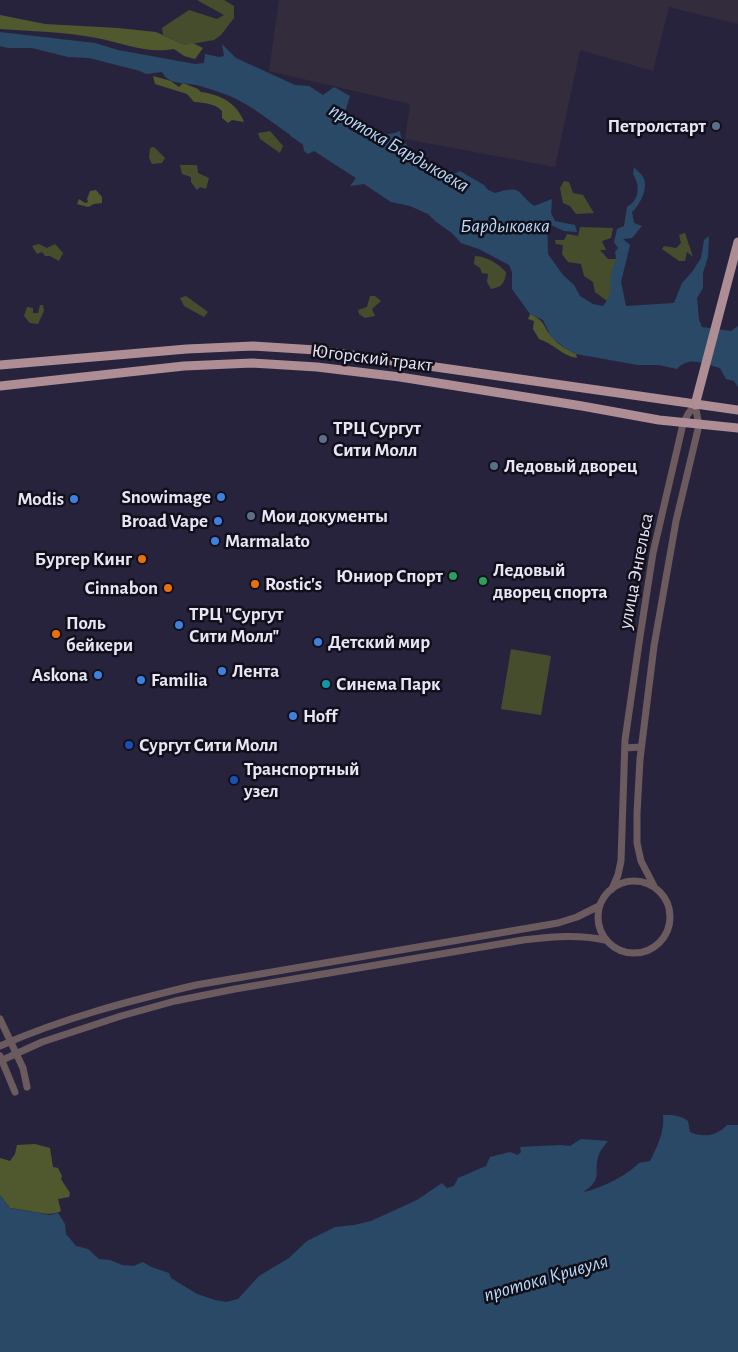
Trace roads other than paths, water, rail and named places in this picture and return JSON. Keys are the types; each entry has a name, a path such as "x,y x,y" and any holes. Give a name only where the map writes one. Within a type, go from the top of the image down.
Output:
{"main road":[{"name":"улица Энгельса","path":"695,405 738,242"},
{"name":"Югорский тракт","path":"0,365 129,352 252,346 316,350 738,410"},
{"name":"Югорский тракт","path":"0,386 184,366 252,363 318,367 400,377 683,424 738,428"}],"street":[{"name":"улица Энгельса","path":"612,889 621,861 625,748 653,554 683,424 695,405"},
{"name":"улица Энгельса","path":"654,886 642,864 637,843 641,747 649,678 676,521 699,425 695,405"},
{"path":"625,748 641,747"},
{"path":"636,881 654,886 666,900 670,912 668,931 661,942 645,952 633,954 615,948 605,940 598,922 603,898 612,889 623,883 636,881"},
{"path":"0,1046 68,1019 196,985 558,923 577,917 600,906"},
{"path":"15,1092 1,1059 42,1042 121,1016 175,1001 523,940 566,935 605,940"},
{"path":"0,1019 23,1068 27,1087"}],"water":[{"name":"Бардыковка","path":"0,32 95,43 118,50 195,64 204,63 205,54 219,57 224,56 222,44 236,58 295,85 309,86 323,95 334,87 350,96 344,115 347,123 380,134 400,131 402,139 412,150 414,157 425,160 432,167 454,174 460,171 495,193 510,190 518,191 534,206 552,199 551,213 555,221 575,225 577,232 564,231 547,223 548,254 563,275 574,285 580,296 593,304 603,306 610,294 611,275 616,259 615,252 618,248 614,242 617,229 624,226 627,207 634,200 638,192 633,174 634,167 643,177 645,186 641,200 632,212 634,223 642,226 632,238 623,239 630,245 621,282 626,306 674,303 682,283 701,258 704,240 709,236 708,257 703,273 703,288 697,298 699,320 702,327 731,331 738,326 738,387 734,381 726,379 720,368 703,363 687,362 677,369 659,365 638,365 576,354 565,348 551,337 543,320 530,314 512,289 512,272 509,265 479,249 461,243 452,233 428,214 410,206 391,202 364,184 350,186 356,178 314,151 308,154 304,151 301,143 260,113 238,100 200,86 174,82 169,80 162,72 146,74 89,58 68,57 32,48 0,46"},
{"name":"протока Кривуля","path":"663,1115 685,1119 688,1121 690,1132 700,1135 714,1134 727,1125 738,1125 738,1352 0,1352 0,1195 10,1208 50,1215 58,1213 65,1224 66,1234 76,1246 88,1249 99,1259 134,1266 143,1262 169,1273 171,1278 197,1294 226,1302 238,1299 259,1276 289,1258 307,1241 335,1227 371,1221 417,1200 442,1183 447,1188 454,1186 458,1178 486,1166 490,1157 510,1152 518,1155 521,1152 520,1147 570,1146 581,1139 608,1141 599,1154 596,1179 583,1192 604,1185 628,1172 639,1163 650,1161 662,1133"}],"place":[{"name":"Петролстарт","path":"716,126"},
{"name":"ТРЦ Сургут Сити Молл","path":"323,439"},
{"name":"Ледовый дворец","path":"494,466"},
{"name":"Snowimage","path":"221,497"},
{"name":"Modis","path":"74,499"},
{"name":"Мои документы","path":"251,516"},
{"name":"Broad Vape","path":"218,521"},
{"name":"Marmalato","path":"215,541"},
{"name":"Бургер Кинг","path":"142,559"},
{"name":"Юниор Спорт","path":"453,576"},
{"name":"Ледовый дворец спорта","path":"483,581"},
{"name":"Rostic's","path":"255,584"},
{"name":"Cinnabon","path":"168,588"},
{"name":"ТРЦ \"Сургут Сити Молл\"","path":"179,625"},
{"name":"Поль бейкери","path":"56,634"},
{"name":"Детский мир","path":"318,642"},
{"name":"Лента","path":"222,671"},
{"name":"Askona","path":"98,675"},
{"name":"Familia","path":"141,680"},
{"name":"Синема Парк","path":"326,684"},
{"name":"Hoff","path":"293,716"},
{"name":"Сургут Сити Молл","path":"129,745"},
{"name":"Транспортный узел","path":"234,780"}],"water label":[{"name":"протока Бардыковка","path":"399,148"}]}
